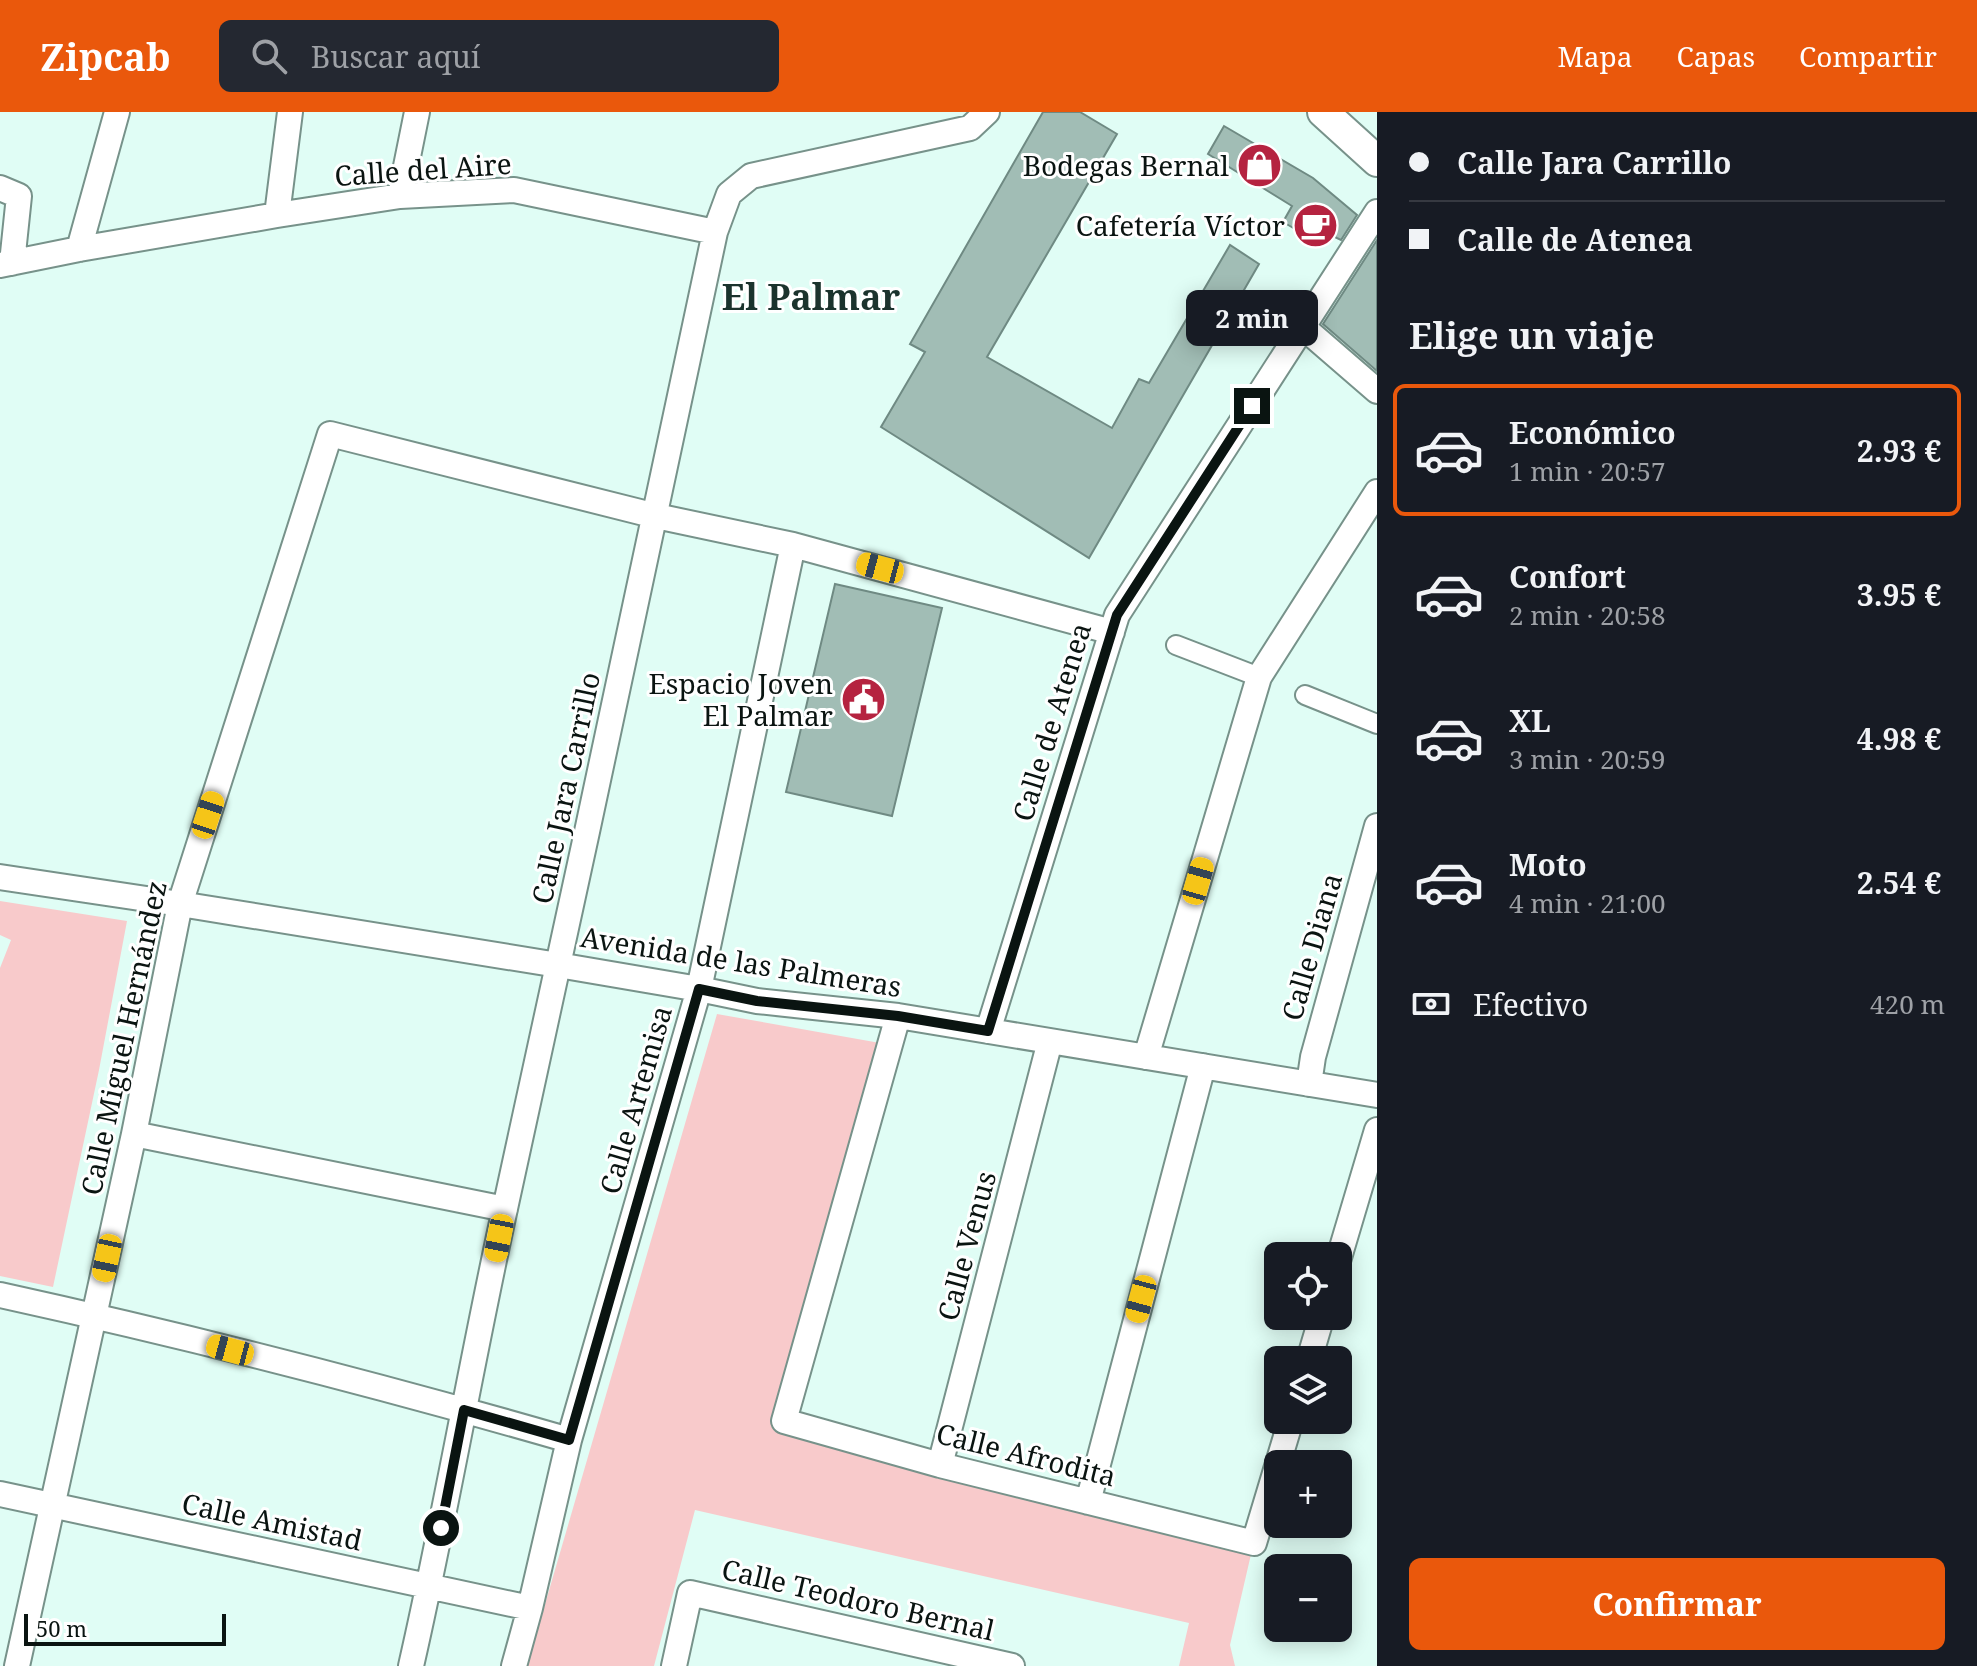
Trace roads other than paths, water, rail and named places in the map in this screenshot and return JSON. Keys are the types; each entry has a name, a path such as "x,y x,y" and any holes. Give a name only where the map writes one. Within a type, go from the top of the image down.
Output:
{"street":[{"path":"79,249 117,112"},
{"path":"277,215 290,112"},
{"path":"400,196 417,112"},
{"name":"Calle Jara Carrillo","path":"411,1666 505,1209 715,232 729,194 751,176 970,128 987,112"},
{"path":"1323,112 1377,161"},
{"path":"0,188 19,196 6,264"},
{"name":"Calle del Aire","path":"6,264 400,196 514,190 715,232"},
{"name":"Calle de Atenea","path":"988,1031 1117,615 1377,212"},
{"path":"1303,327 1377,391"},
{"name":"Calle Miguel Hernández","path":"17,1666 134,1134 180,904 330,434 656,516"},
{"path":"1146,1057 1259,677 1377,492"},
{"path":"656,516 793,545 1112,632"},
{"name":"Calle Artemisa","path":"514,1666 569,1440 699,989 793,545"},
{"path":"1176,645 1259,677"},
{"path":"1305,695 1377,724"},
{"name":"Calle Diana","path":"1309,1084 1313,1057 1377,826"},
{"name":"Avenida de las Palmeras","path":"0,877 558,965 757,1001 898,1016 1377,1095"},
{"name":"Calle Afrodita","path":"898,1016 784,1421 940,1465 1254,1543 1287,1434"},
{"name":"Calle Venus","path":"940,1465 1050,1041"},
{"path":"1088,1502 1203,1066"},
{"path":"1344,1242 1377,1130"},
{"path":"134,1134 505,1209"},
{"path":"0,1295 464,1410 569,1440"},
{"name":"Calle Amistad","path":"0,1494 530,1608"},
{"name":"Calle Teodoro Bernal","path":"674,1666 690,1593 1012,1666"}],"place":[{"name":"Bodegas Bernal","path":"1260,166"},
{"name":"Cafetería Víctor","path":"1316,226"},
{"name":"Espacio Joven El Palmar","path":"864,700"}],"district":[{"name":"El Palmar","path":"811,297"}]}
